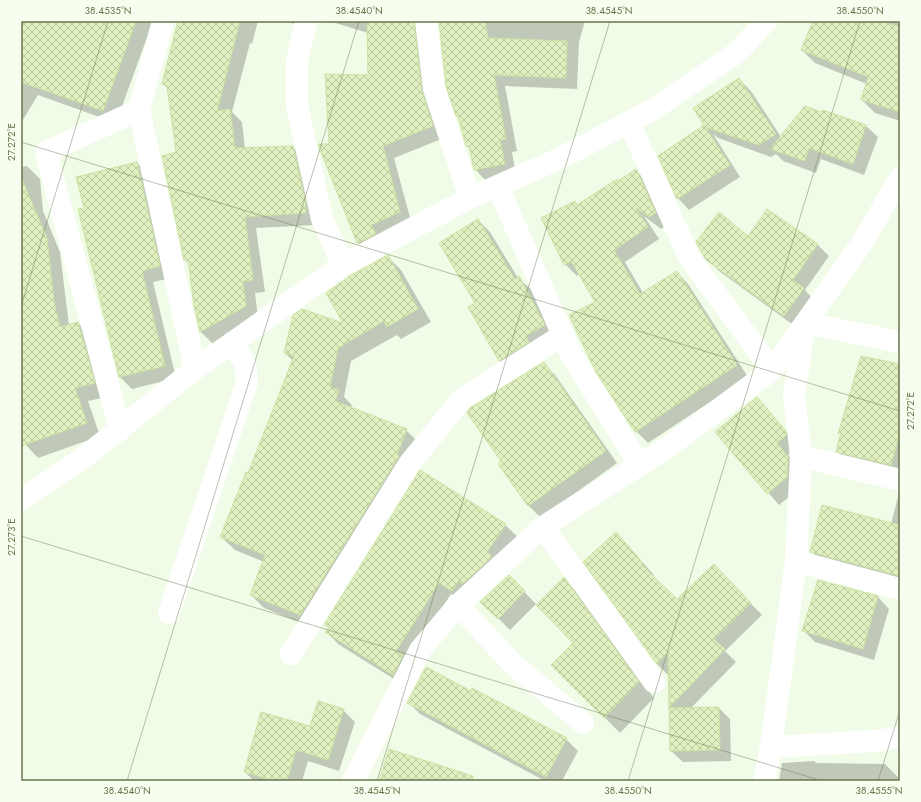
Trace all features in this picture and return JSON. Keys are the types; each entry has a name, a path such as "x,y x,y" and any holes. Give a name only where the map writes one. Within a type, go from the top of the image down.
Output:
{"street":[{"path":"163,21 139,110 195,369"},
{"path":"306,21 296,61 297,106 322,219 343,265"},
{"path":"426,21 434,89 470,198"},
{"path":"21,500 83,458 195,369 343,265 470,198 559,159 652,110 738,52 766,21"},
{"path":"120,430 46,152 139,110"},
{"path":"629,122 689,257 772,370"},
{"path":"353,781 420,650 458,605 543,527 669,446 772,370 862,243 900,178"},
{"path":"498,187 572,356 639,464"},
{"path":"806,322 900,342"},
{"path":"764,781 772,747 796,561 801,456 794,395 806,322"},
{"path":"291,654 409,464 462,399 563,335"},
{"path":"169,614 247,382 244,364 233,342"},
{"path":"801,456 900,480"},
{"path":"543,527 654,682"},
{"path":"796,561 900,589"},
{"path":"458,605 513,664 583,723"},
{"path":"772,747 876,741 900,737"}],"building":[{"path":"21,21 136,21 103,111 21,82"},
{"path":"178,21 240,21 217,111 230,109 235,148 293,146 305,200 306,213 245,217 253,280 243,281 246,306 200,332 194,306 188,259 184,260 162,156 176,152 167,86 162,84"},
{"path":"367,21 414,21 422,91 433,126 383,146 400,212 371,225 376,234 357,243 318,144 329,144 325,74 368,75"},
{"path":"439,21 485,21 488,38 567,41 566,78 494,75 506,139 500,140 505,164 474,170 469,146 466,146 458,116 456,116 446,86"},
{"path":"813,21 880,21 900,27 900,112 861,100 868,77 801,50"},
{"path":"739,78 776,134 759,145 705,127 693,108"},
{"path":"805,106 822,112 823,110 866,125 853,164 809,148 805,161 770,149"},
{"path":"704,125 730,165 677,199 658,156"},
{"path":"137,162 160,266 142,271 165,366 119,377 78,209 84,208 76,177"},
{"path":"636,169 656,213 649,217 635,207 648,227 614,250 640,294 677,271 737,365 635,432 596,372 569,315 595,302 571,261 564,265 541,218 575,201 577,205 617,179 618,181"},
{"path":"21,177 47,238 54,302 60,327 78,322 95,383 75,388 87,423 21,446"},
{"path":"767,209 818,244 793,280 804,288 784,316 706,260 696,242 719,212 748,236"},
{"path":"478,219 515,279 519,276 545,325 525,336 529,342 499,361 468,307 475,303 439,243"},
{"path":"388,255 418,309 387,327 384,321 338,348 330,387 339,390 335,401 407,429 397,455 399,456 300,615 250,595 265,555 220,537 246,472 248,473 294,356 284,353 293,315 302,309 343,323 326,293 350,276"},
{"path":"861,356 900,364 900,432 891,465 836,452 841,432 838,434"},
{"path":"544,362 606,451 528,506 498,464 501,461 467,413 470,408"},
{"path":"757,397 786,431 786,435 777,443 788,457 787,477 767,494 715,432"},
{"path":"420,470 506,524 487,552 492,557 462,584 459,580 452,591 439,583 396,651 403,655 393,675 325,632 329,627 324,625"},
{"path":"822,505 900,525 900,576 810,552"},
{"path":"616,532 643,563 641,564 677,599 714,564 751,603 714,639 725,649 669,708 668,652 657,664 583,562"},
{"path":"509,575 525,591 498,619 480,602"},
{"path":"564,577 639,682 604,718 551,665 573,643 536,605"},
{"path":"818,580 878,596 863,649 802,631"},
{"path":"426,667 471,691 472,688 567,738 546,777 407,703"},
{"path":"318,701 344,709 328,760 296,750 287,781 274,781 244,772 261,712 310,726"},
{"path":"719,707 720,750 670,751 669,708"},
{"path":"389,749 473,776 473,781 379,781"}]}
